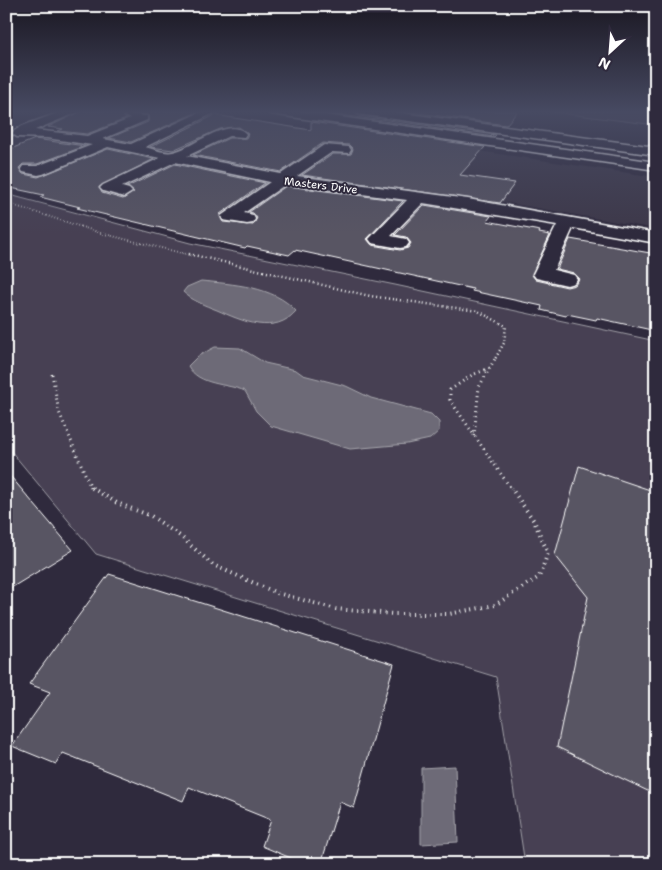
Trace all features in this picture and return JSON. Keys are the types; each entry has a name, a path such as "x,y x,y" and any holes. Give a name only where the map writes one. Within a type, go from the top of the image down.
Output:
{"street":[{"path":"28,169 38,171 85,152"},
{"name":"Masters Drive","path":"148,152 282,180 420,197 656,238"},
{"path":"124,192 108,188 188,152"},
{"path":"247,219 229,216 324,152"},
{"path":"555,152 656,166"},
{"path":"400,243 378,239 420,197"},
{"name":"Masters Drive","path":"568,223 656,244"},
{"path":"567,279 543,274 568,223"}],"path":[{"path":"6,203 104,234 212,260 370,296 478,311 506,326 504,343 479,387 474,436"},
{"path":"52,374 58,412 91,488 117,502 151,516 180,536 213,565 277,593 336,609 393,614 450,614 494,605 539,577 548,553 534,521 450,400 450,390 472,375 490,368"}],"shaded area":[{"path":"431,152 484,152 656,177 656,229 428,189"},
{"path":"6,194 190,243 656,341 656,864 525,864 496,677 96,554 6,445"},
{"path":"201,281 239,285 264,291 276,296 296,311 288,319 278,323 268,325 247,322 203,304 183,292 187,287"},
{"path":"215,347 240,348 265,363 296,370 303,375 346,386 371,398 431,414 439,422 439,431 430,439 407,444 350,449 271,426 256,411 245,391 206,381 188,366 198,356"},
{"path":"455,766 458,842 421,844 421,768"}],"building":[{"path":"6,152 70,152 37,164 23,164 19,168 23,174 38,177 102,152 120,152 154,159 99,187 102,193 123,199 134,192 127,187 175,164 265,183 220,214 223,222 253,225 257,218 253,213 249,212 286,186 403,201 367,239 372,245 400,250 408,248 411,243 406,237 395,235 424,205 491,216 487,221 540,231 539,233 550,235 532,275 536,280 567,287 575,285 579,279 574,273 557,269 570,239 656,254 656,331 597,318 596,320 567,314 566,316 541,310 542,306 472,291 473,289 295,250 289,255 247,246 245,248 77,208 80,207 40,197 44,195 6,187"},
{"path":"200,152 311,152 281,172 193,155"},
{"path":"352,152 481,152 460,175 515,183 500,203 302,175 333,154 351,154"},
{"path":"579,466 656,492 656,795 557,747 588,597 555,555"},
{"path":"6,471 73,550 6,591"},
{"path":"109,574 394,664 354,808 340,802 321,864 305,864 262,846 271,820 189,787 183,801 63,753 56,764 12,746 50,692 29,684"}]}
